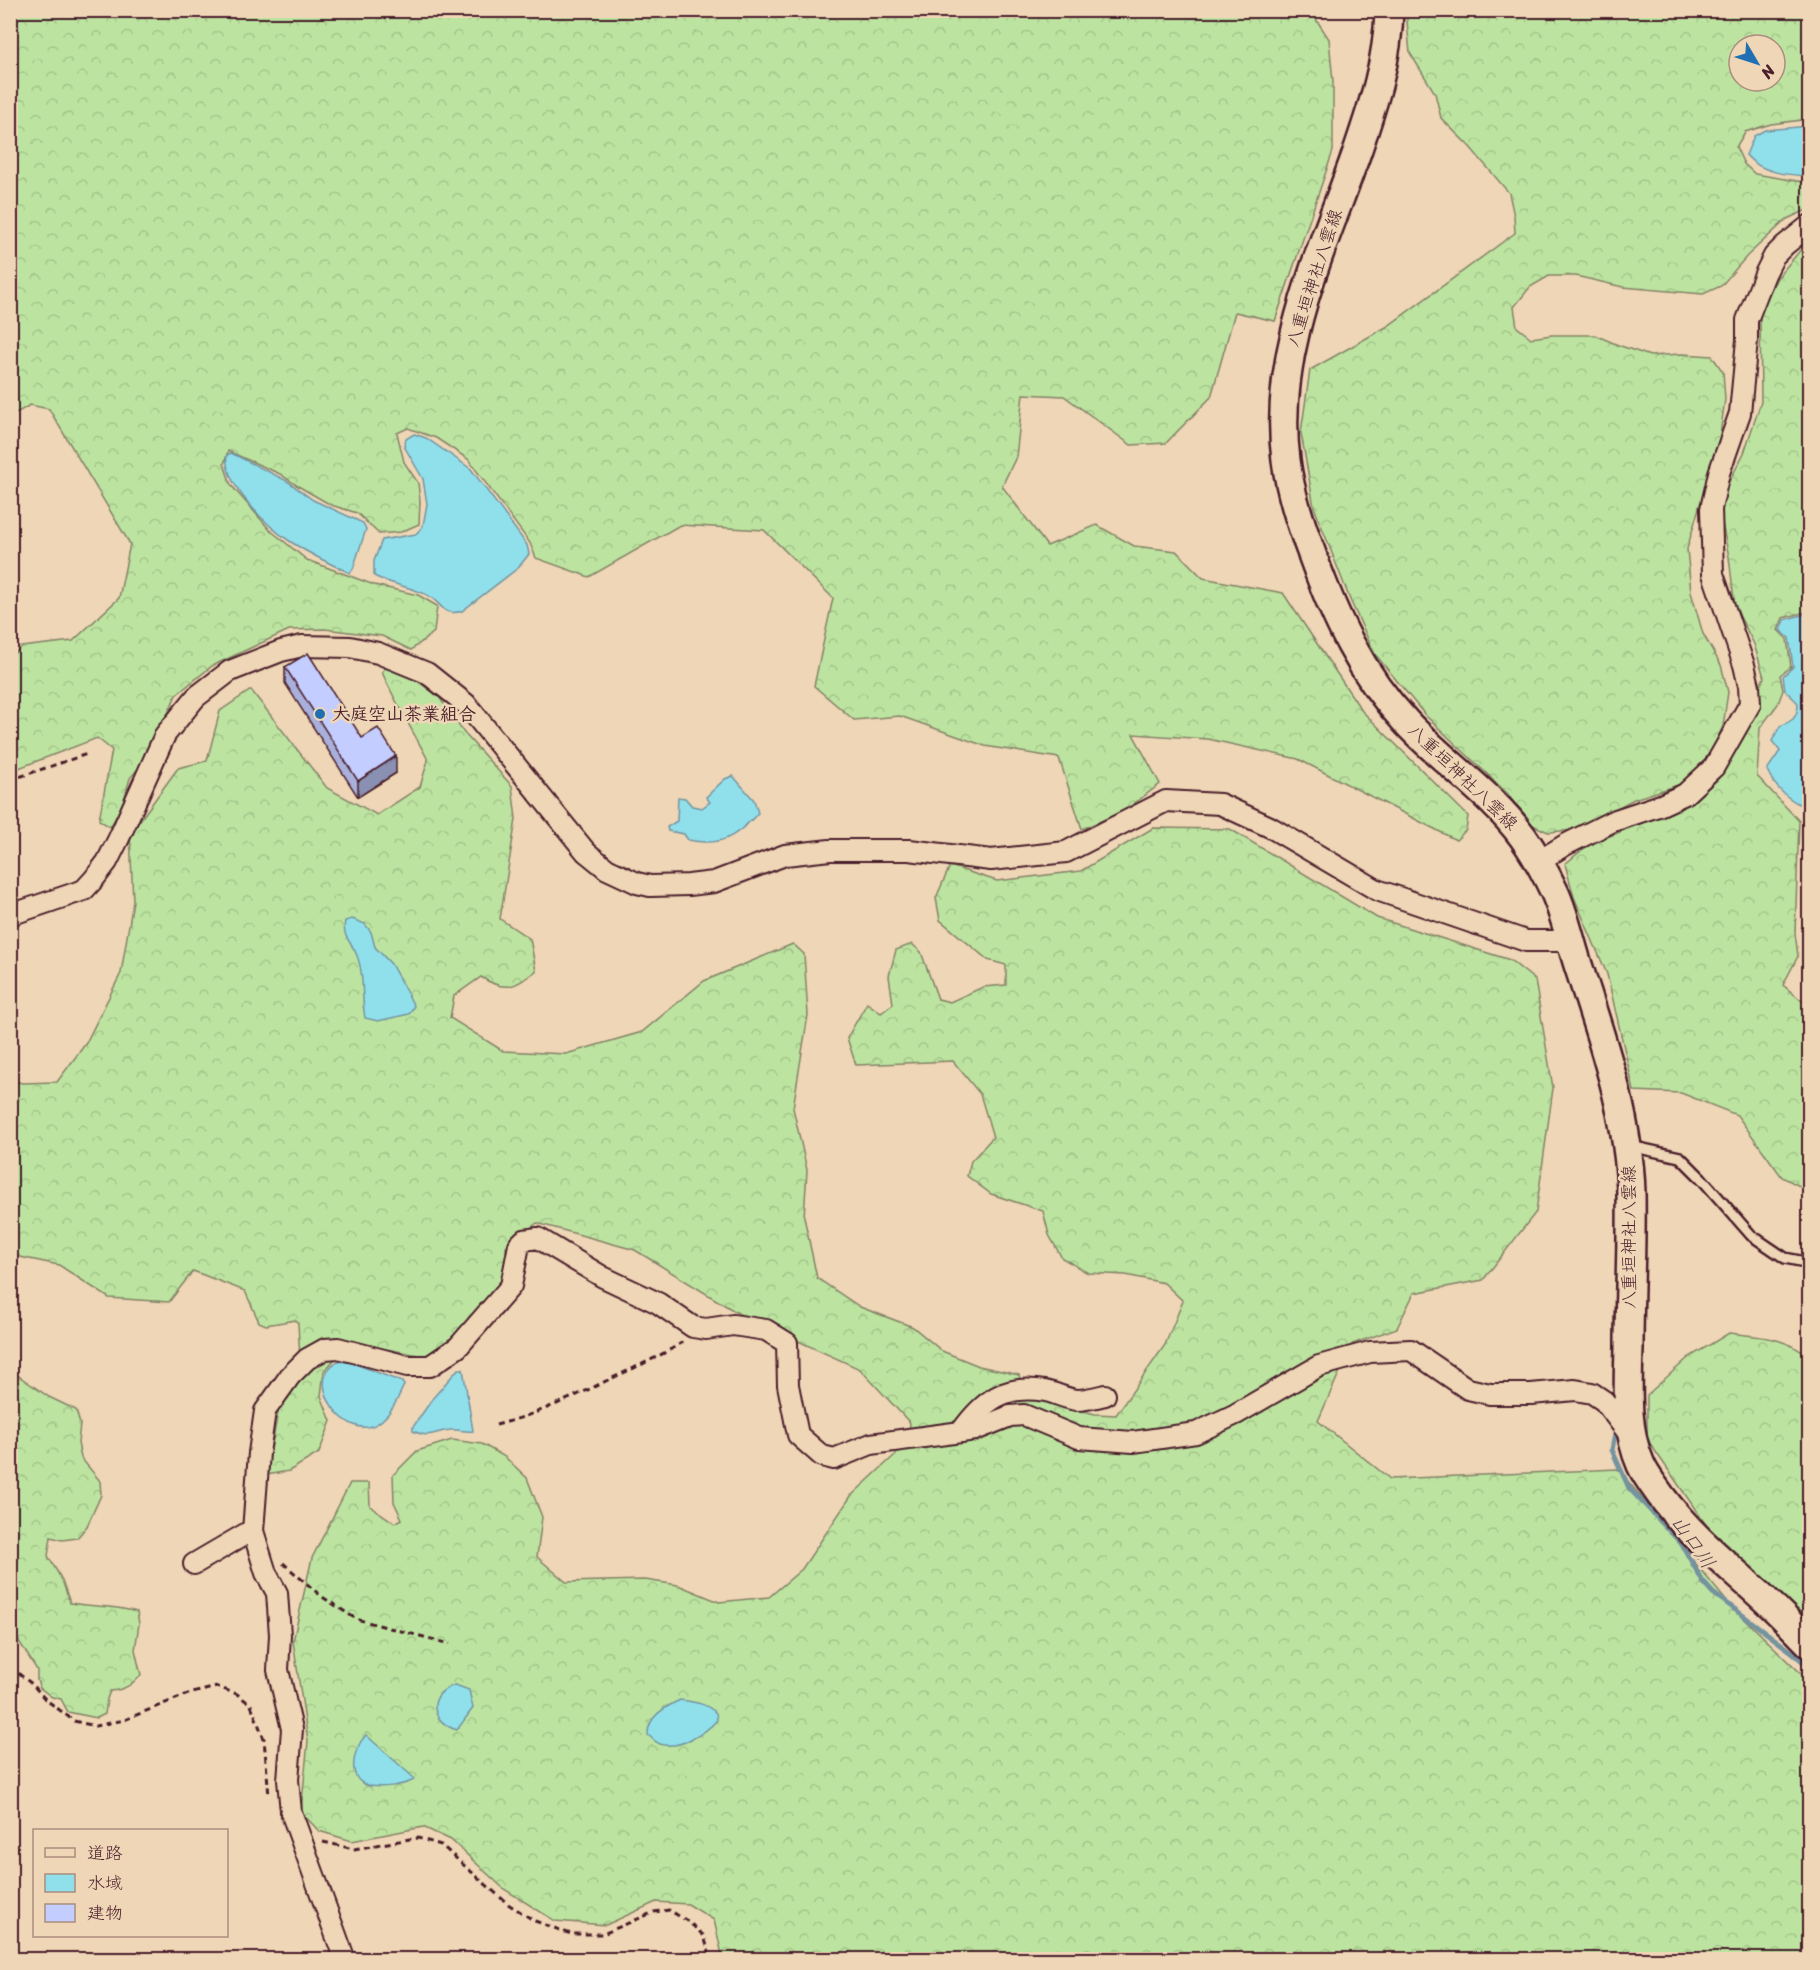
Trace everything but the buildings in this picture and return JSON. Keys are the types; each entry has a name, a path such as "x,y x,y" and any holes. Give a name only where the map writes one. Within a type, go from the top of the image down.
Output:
{"main road":[{"name":"八重垣神社八雲線","path":"1389,10 1387,48 1374,106 1303,303 1290,348 1284,387 1283,424 1291,492 1326,594 1363,668 1408,725 1494,805 1521,834 1539,861 1557,898 1598,1030 1619,1104 1628,1146 1631,1192 1628,1394 1632,1438 1642,1468 1694,1536 1772,1606 1809,1644"}],"street":[{"path":"1539,861 1613,821 1684,794 1714,767 1750,704 1744,665 1713,574 1711,509 1719,473 1740,413 1748,340 1747,320 1774,256 1809,225"},
{"path":"10,915 84,890 94,879 107,862 119,838 165,735 196,697 230,671 245,664 302,646 335,646 378,653 427,673 466,704 586,852 622,878 650,886 679,886 714,882 785,855 830,850 909,850 991,860 1066,852 1166,801 1220,804 1270,827 1377,890 1526,941 1570,941"},
{"path":"345,1959 291,1812 288,1780 292,1729 278,1670 280,1635 277,1593 266,1573 253,1532 259,1453 265,1411 290,1376 307,1359 325,1349 338,1348 407,1366 430,1365 458,1347 511,1286 519,1245 524,1240 538,1238 572,1260 658,1303 693,1327 733,1325 766,1330 787,1343 788,1385 798,1436 822,1456 834,1459 871,1444 975,1430 1010,1416 1024,1415 1079,1438 1133,1442 1196,1433 1236,1414 1319,1366 1370,1352 1411,1350 1468,1389 1490,1394 1531,1395 1575,1390 1592,1393 1604,1401 1632,1438"},
{"path":"961,1432 972,1417 993,1398 1012,1390 1045,1391 1077,1400 1105,1395"},
{"path":"194,1564 247,1533 253,1532"}],"lane":[{"path":"1628,1146 1680,1158 1701,1178 1751,1235 1785,1258 1809,1263"}],"path":[{"path":"10,780 87,754"},
{"path":"496,1425 521,1419 652,1359 687,1340 700,1328"},
{"path":"277,1557 321,1596 356,1619 450,1644"},
{"path":"10,1666 32,1684 45,1699 74,1721 95,1726 124,1719 188,1694 217,1687 237,1694 251,1705 264,1739 268,1791 271,1801"},
{"path":"300,1838 354,1850 418,1838 441,1845 508,1904 534,1921 571,1934 603,1934 654,1912 669,1910 689,1922 704,1936 711,1959"}],"green space":[{"path":"1310,10 1329,39 1333,82 1333,151 1275,321 1235,312 1211,397 1166,443 1131,445 1064,396 1023,394 1016,457 1002,486 1047,546 1097,525 1134,546 1176,551 1203,578 1283,593 1362,711 1468,816 1466,830 1456,840 1298,759 1208,739 1133,734 1160,784 1124,811 1082,829 1059,758 985,746 900,716 854,720 814,686 833,598 764,530 680,525 589,577 536,558 530,543 468,459 436,438 408,428 397,433 404,462 418,483 419,524 401,532 379,534 357,513 331,505 280,474 228,451 224,464 231,485 270,530 307,560 374,585 418,595 437,606 434,632 411,650 382,636 325,629 289,630 212,666 176,695 149,756 130,778 122,807 110,827 99,820 112,750 97,738 11,771 11,657 21,647 73,641 119,598 130,544 49,409 30,405 11,416 11,11"},
{"path":"1406,11 1809,11 1809,119 1771,124 1745,132 1736,147 1744,164 1755,174 1809,183 1809,209 1787,219 1747,256 1721,286 1703,294 1623,287 1576,276 1549,276 1530,287 1514,307 1517,327 1531,338 1552,335 1595,335 1650,356 1682,354 1712,356 1723,372 1725,399 1720,435 1687,549 1691,592 1703,634 1721,665 1728,692 1723,726 1708,759 1679,785 1634,799 1575,830 1548,832 1524,821 1508,794 1425,715 1375,654 1351,602 1314,507 1301,433 1310,370 1388,326 1515,233 1509,193 1470,147 1441,118 1435,93 1410,53"},
{"path":"1809,240 1809,614 1806,612 1783,618 1778,630 1787,639 1791,667 1780,675 1783,690 1778,704 1760,728 1757,776 1799,821 1795,933 1798,956 1783,985 1809,1007 1809,1191 1782,1177 1737,1115 1681,1093 1634,1091 1607,974 1574,897 1565,864 1588,845 1693,802 1718,779 1739,741 1764,677 1754,644 1735,607 1729,557 1718,503 1744,453 1761,402 1760,313 1777,278"},
{"path":"387,665 413,678 439,697 464,733 512,786 516,819 500,919 530,939 536,971 510,986 497,985 481,977 454,996 450,1018 503,1051 566,1054 642,1032 704,981 793,944 804,954 808,1015 793,1108 807,1170 804,1217 817,1278 860,1307 913,1327 942,1351 979,1366 1019,1375 1024,1396 1095,1414 1116,1415 1165,1345 1183,1301 1164,1283 1126,1275 1088,1273 1062,1258 1049,1235 1043,1211 991,1194 967,1176 971,1161 993,1137 980,1094 953,1061 856,1065 847,1038 867,1003 881,1013 893,1004 889,976 896,950 912,944 921,952 938,999 950,1002 983,987 1006,985 1006,965 988,960 940,920 936,898 950,866 997,881 1081,871 1153,828 1230,829 1377,918 1510,960 1535,980 1553,1088 1536,1212 1483,1280 1414,1293 1397,1328 1352,1344 1318,1421 1390,1479 1618,1469 1728,1603 1809,1681 1809,1959 723,1959 714,1920 688,1904 656,1902 606,1925 555,1921 504,1889 451,1840 423,1827 352,1841 319,1831 301,1812 308,1741 293,1641 312,1558 350,1483 369,1483 370,1506 395,1523 402,1519 394,1502 393,1475 417,1451 452,1440 482,1444 505,1457 527,1478 542,1517 537,1557 566,1582 645,1580 678,1585 719,1602 769,1597 802,1569 851,1496 908,1443 910,1423 860,1369 741,1315 635,1250 537,1223 506,1246 507,1278 474,1318 430,1357 369,1346 336,1358 324,1371 321,1396 331,1421 319,1453 289,1471 266,1475 281,1397 300,1359 298,1323 295,1320 266,1325 259,1322 245,1291 193,1271 169,1302 109,1298 59,1265 20,1257 11,1249 10,1080 22,1083 57,1082 86,1043 121,973 133,901 130,834 178,768 207,761 220,711 251,690 327,788 377,815 420,787 428,760 382,672"},
{"path":"1729,1333 1781,1341 1809,1357 1809,1620 1711,1532 1647,1439 1647,1395 1688,1358"},
{"path":"10,1370 49,1397 76,1410 80,1424 78,1443 81,1458 100,1481 101,1495 87,1526 77,1538 62,1540 51,1537 48,1556 62,1580 70,1603 137,1612 139,1624 135,1650 141,1675 127,1686 110,1691 105,1714 97,1718 68,1712 61,1699 52,1697 40,1688 37,1670 12,1630"}],"water":[{"path":"1809,126 1809,176 1783,174 1767,169 1759,166 1746,155 1754,136 1765,130"},
{"path":"414,434 426,438 471,469 527,545 529,554 518,568 462,611 446,611 429,596 374,576 374,561 382,540 416,534 423,526 427,504 423,479 404,446 406,439"},
{"path":"231,453 287,481 313,500 363,523 366,529 350,573 291,542 260,516 239,491 232,478 227,466 227,455"},
{"path":"1805,614 1810,617 1809,818 1806,808 1783,793 1767,770 1780,751 1772,741 1780,726 1794,718 1798,708 1798,703 1785,690 1783,676 1793,667 1789,638 1780,630 1784,620"},
{"path":"733,776 754,800 758,813 735,834 719,841 700,842 688,840 684,834 668,831 667,827 677,821 678,797 685,798 692,806 702,808 710,802 706,797 725,779"},
{"path":"352,919 365,924 371,932 375,947 391,964 414,1006 409,1014 378,1021 365,1018 362,975 355,951 344,930 345,921"},
{"path":"339,1361 353,1363 402,1382 404,1385 397,1401 383,1420 366,1427 353,1425 332,1407 326,1394 324,1381 328,1370"},
{"path":"458,1369 463,1369 473,1431 450,1430 428,1435 413,1431 413,1427 433,1398"},
{"path":"455,1685 469,1690 473,1708 457,1730 441,1721 435,1708 439,1695"},
{"path":"680,1700 700,1703 708,1707 716,1713 717,1720 691,1740 675,1745 658,1743 648,1735 650,1723 663,1709"},
{"path":"366,1735 414,1778 412,1781 386,1787 370,1786 357,1778 354,1771 355,1756"}],"waterway":[{"name":"山口川","path":"1615,1434 1612,1450 1629,1488 1681,1543 1703,1582 1713,1593 1810,1668"}],"place":[{"name":"大庭空山茶業組合","path":"320,714"}]}
